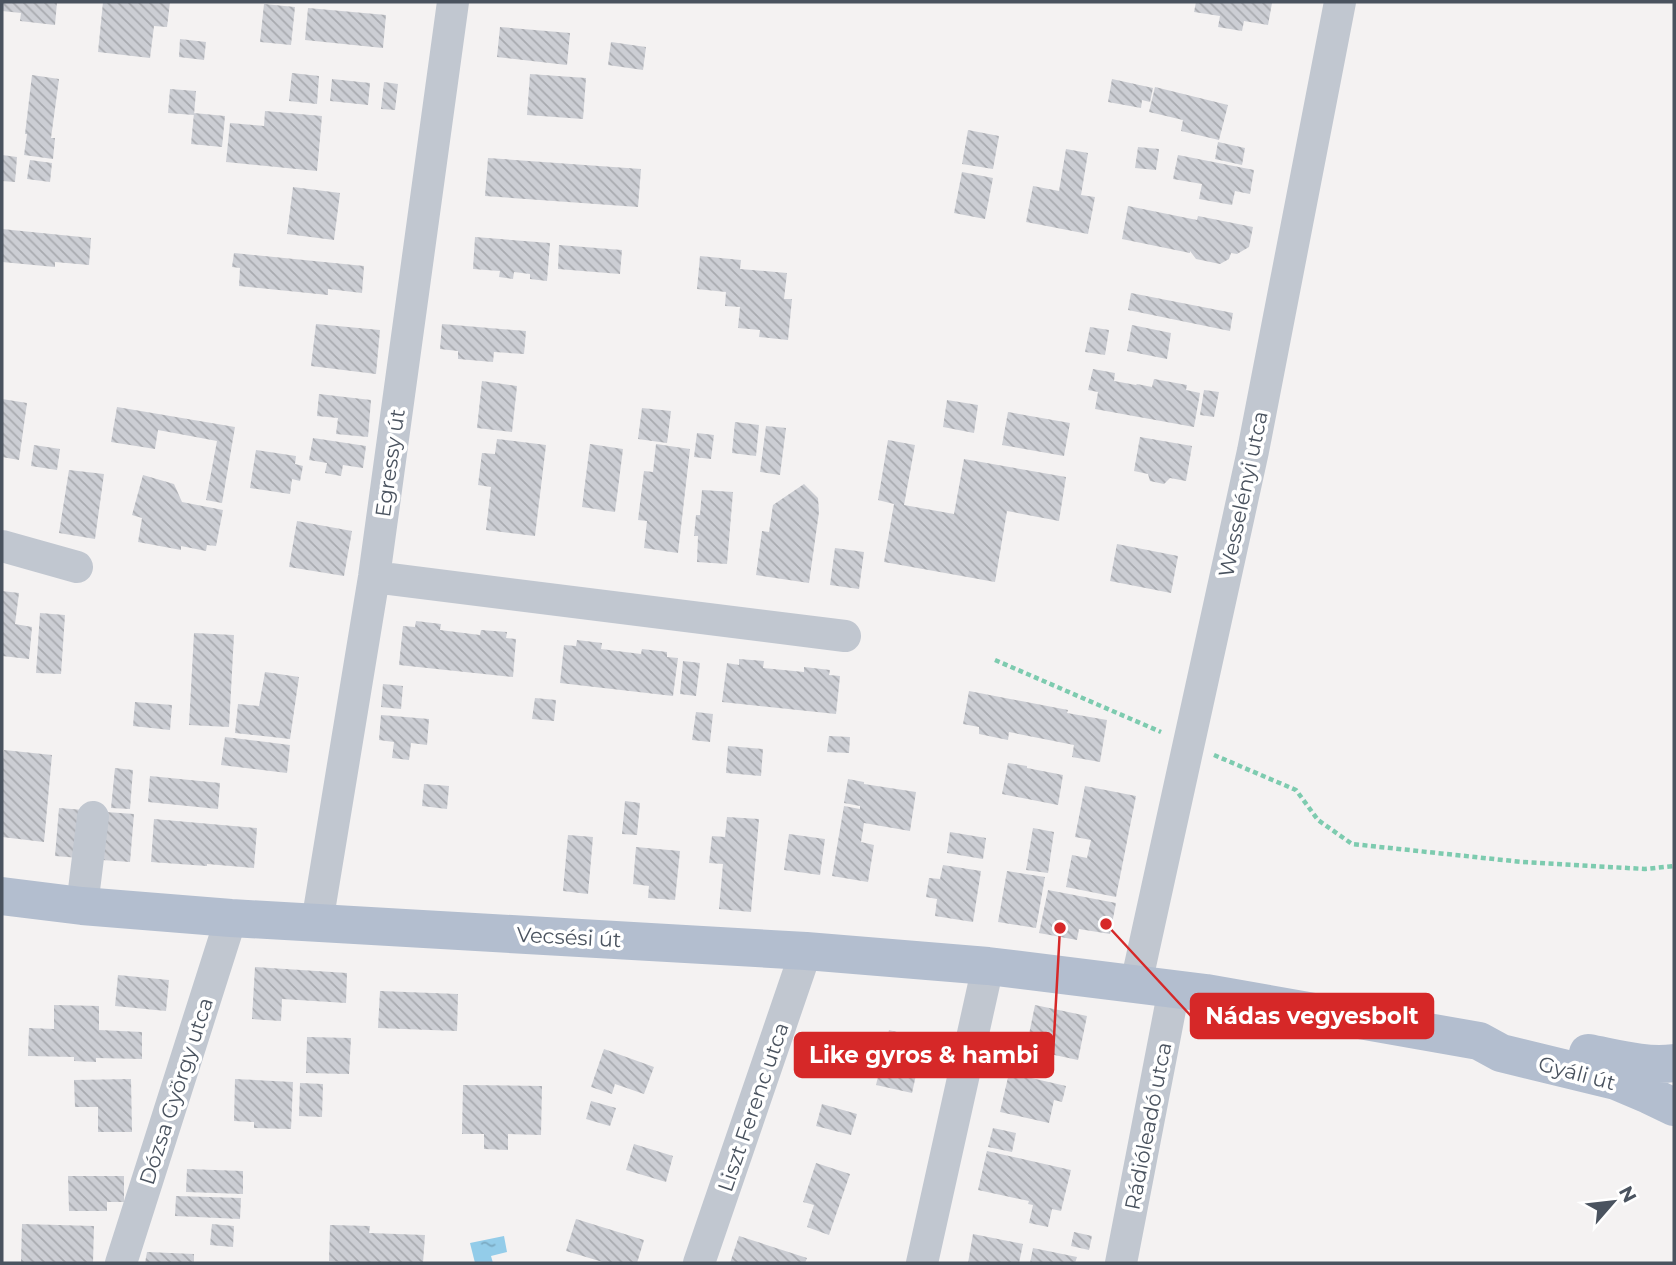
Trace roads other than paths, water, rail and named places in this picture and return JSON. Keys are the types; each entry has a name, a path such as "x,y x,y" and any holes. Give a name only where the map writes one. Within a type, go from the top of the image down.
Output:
{"main road":[{"name":"Vecsési út","path":"2,896 82,906 231,918 806,951 988,965 1136,984"},
{"name":"Gyáli út","path":"1136,984 1479,1041 1501,1053 1616,1081 1674,1107"},
{"name":"Gyáli út","path":"1479,1041 1504,1036 1625,1060 1674,1063"}],"street":[{"name":"Egressy út","path":"317,923 374,577 453,2"},
{"name":"Wesselényi utca","path":"1136,984 1253,451 1340,2"},
{"path":"2,546 77,567"},
{"path":"374,577 845,636"},
{"path":"82,906 93,817"},
{"name":"Dózsa György utca","path":"121,1263 231,918"},
{"name":"Liszt Ferenc utca","path":"699,1263 806,951"},
{"path":"922,1263 988,965"},
{"name":"Rádióleadó utca","path":"1121,1263 1174,989"}],"water":[{"path":"504,1236 507,1252 491,1256 493,1263 475,1263 470,1243"}],"place":[{"name":"Nádas vegyesbolt","path":"1106,924"},
{"name":"Like gyros & hambi","path":"1060,928"}]}
